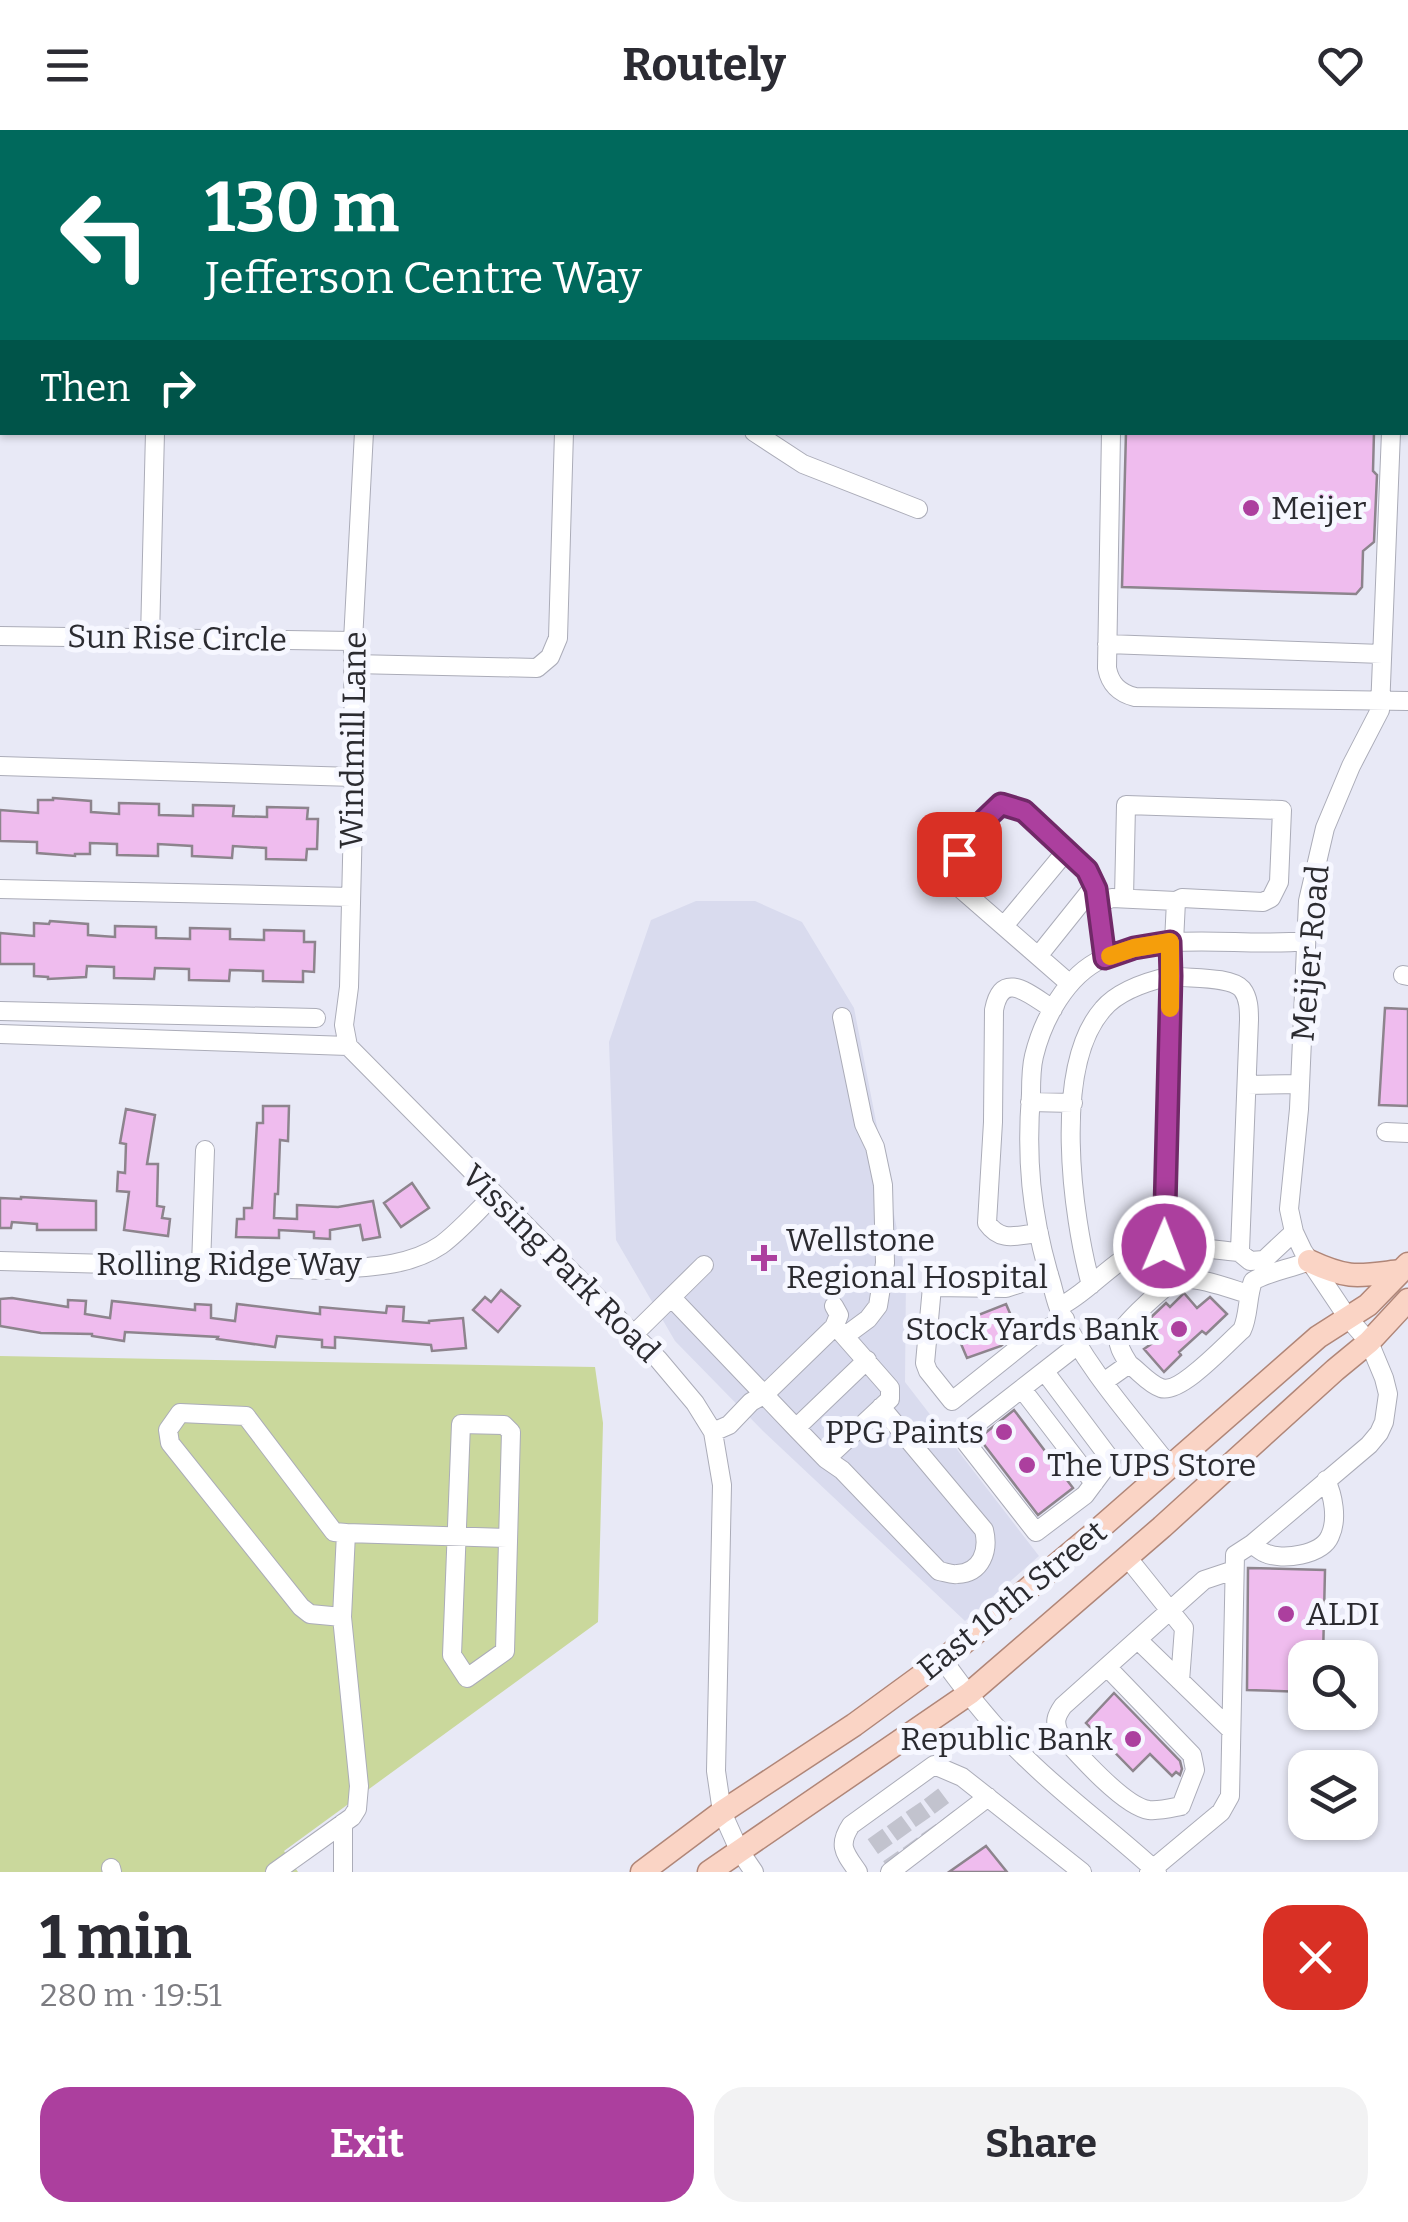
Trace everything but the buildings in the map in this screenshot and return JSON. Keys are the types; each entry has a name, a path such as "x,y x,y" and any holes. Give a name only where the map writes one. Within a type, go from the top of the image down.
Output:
{"main road":[{"path":"1309,1261 1348,1276 1405,1268"},
{"name":"East 10th Street","path":"642,1872 943,1660 1318,1337 1368,1305 1405,1268"},
{"name":"East 10th Street","path":"708,1872 970,1693 1370,1342 1408,1300"}],"street":[{"path":"150,638 155,435"},
{"name":"Windmill Lane","path":"348,1046 344,1025 354,777 353,641 364,435"},
{"path":"353,664 537,668 550,656 558,638 564,435"},
{"path":"759,435 804,464 918,509"},
{"path":"1111,435 1106,668 1112,683 1134,697 1408,701"},
{"name":"Meijer Road","path":"1370,1342 1348,1318 1309,1261 1294,1232 1289,1208 1300,1084 1308,901 1325,828 1380,710 1391,435"},
{"name":"Sun Rise Circle","path":"0,636 353,641"},
{"path":"1107,644 1382,654"},
{"path":"0,766 354,777"},
{"path":"1070,984 954,878 952,868 976,828 1001,804 1024,811 1087,870 1097,894 1105,958"},
{"path":"1097,894 1112,898 1176,902 1182,898 1263,902 1271,898 1279,882 1282,810 1126,805 1124,898"},
{"path":"1006,928 1067,850"},
{"path":"0,889 351,897"},
{"path":"1039,955 1097,894"},
{"path":"1164,1246 1176,902"},
{"path":"1170,1467 1104,1381 1062,1313 1031,1194 1033,1058 1053,1009 1070,984 1098,960 1134,948 1172,942 1306,941"},
{"path":"1092,1285 1082,1253 1071,1164 1073,1103 1082,1044 1105,1006 1156,979 1171,976 1235,984 1248,1002 1250,1287 1246,1324 1182,1384 1168,1390 1158,1388 1129,1364 1118,1342 1120,1330 1179,1279 1250,1287 1270,1272 1309,1261"},
{"path":"1039,1234 1002,1237 988,1223 994,1010 997,994 1016,987 1053,1009"},
{"path":"0,1010 316,1018"},
{"path":"713,1432 729,1426 751,1402 840,1331 868,1320 878,1306 885,1263 884,1186 876,1147 864,1124 842,1018"},
{"path":"0,1034 348,1046"},
{"name":"Vissing Park Road","path":"348,1046 658,1359 696,1403 713,1432 722,1485 716,1771 722,1812 754,1872"},
{"path":"1246,1085 1300,1084"},
{"path":"1030,1102 1073,1103"},
{"path":"1386,1132 1408,1133"},
{"path":"201,1266 205,1150"},
{"name":"Rolling Ridge Way","path":"0,1261 324,1270 406,1261 442,1244 494,1195"},
{"path":"1049,1274 1006,1288 932,1287 925,1362 952,1400 1138,1250 1164,1246 1264,1260 1294,1232"},
{"path":"632,1336 704,1265"},
{"path":"672,1298 940,1571 957,1574 972,1570 983,1559 988,1545 984,1530 880,1407"},
{"path":"826,1459 890,1399 890,1388 840,1331 834,1306"},
{"path":"943,1660 1006,1738 1153,1871 1221,1812 1230,1796 1234,1555 1252,1544 1378,1433 1384,1422 1388,1394 1370,1342"},
{"path":"1044,1372 1111,1460 1084,1496 1036,1532 962,1436 1022,1389 1080,1344"},
{"path":"796,1428 867,1360"},
{"path":"1104,1381 1129,1364"},
{"path":"1022,1389 1094,1484"},
{"path":"342,1616 310,1614 301,1606 170,1442 168,1430 180,1413 246,1416 334,1532 507,1538"},
{"path":"461,1424 504,1425 512,1432 507,1538 505,1651 466,1678 452,1655 461,1424"},
{"path":"1252,1544 1267,1555 1296,1556 1318,1550 1330,1536 1333,1513 1332,1493 1326,1480"},
{"path":"275,1872 344,1823 357,1809 359,1786 342,1616 346,1533"},
{"path":"1127,1557 1184,1628 1180,1680"},
{"path":"1181,1806 1146,1810 1136,1806 1059,1733 1055,1724 1057,1714 1204,1580 1234,1570"},
{"path":"1139,1641 1231,1730"},
{"path":"1108,1668 1192,1755 1195,1770 1181,1806"},
{"path":"858,1872 844,1851 842,1837 850,1824 934,1766 962,1777 1082,1872"},
{"path":"920,1776 932,1794"},
{"path":"901,1789 913,1807"},
{"path":"894,1866 988,1797"},
{"path":"882,1802 894,1820"},
{"path":"1181,1806 1199,1830"},
{"path":"862,1816 875,1834"},
{"path":"342,1872 344,1823"}],"shaded area":[{"name":"Wellstone Regional Hospital","path":"696,901 755,901 802,922 854,1008 906,1276 905,1382 1039,1556 965,1621 763,1431 675,1341 616,1240 609,1042 651,920"}],"green space":[{"path":"0,1356 595,1367 603,1423 598,1622 284,1851 298,1872 0,1872"}],"tunnel":[{"path":"931,1794 950,1819"},
{"path":"913,1807 931,1833"},
{"path":"894,1821 913,1847"},
{"path":"875,1834 894,1861"}],"slow traffic":[{"path":"1110,956 1170,942 1170,1008"}],"place":[{"name":"Meijer","path":"1251,508"},
{"name":"Wellstone Regional Hospital","path":"764,1258"},
{"name":"Stock Yards Bank","path":"1179,1329"},
{"name":"PPG Paints","path":"1004,1432"},
{"name":"The UPS Store","path":"1027,1465"},
{"name":"ALDI","path":"1286,1614"},
{"name":"Republic Bank","path":"1133,1739"}],"route":[{"path":"959,854 976,828 1001,804 1024,811 1087,870 1096,889 1105,958 1170,942 1164,1246"}]}
